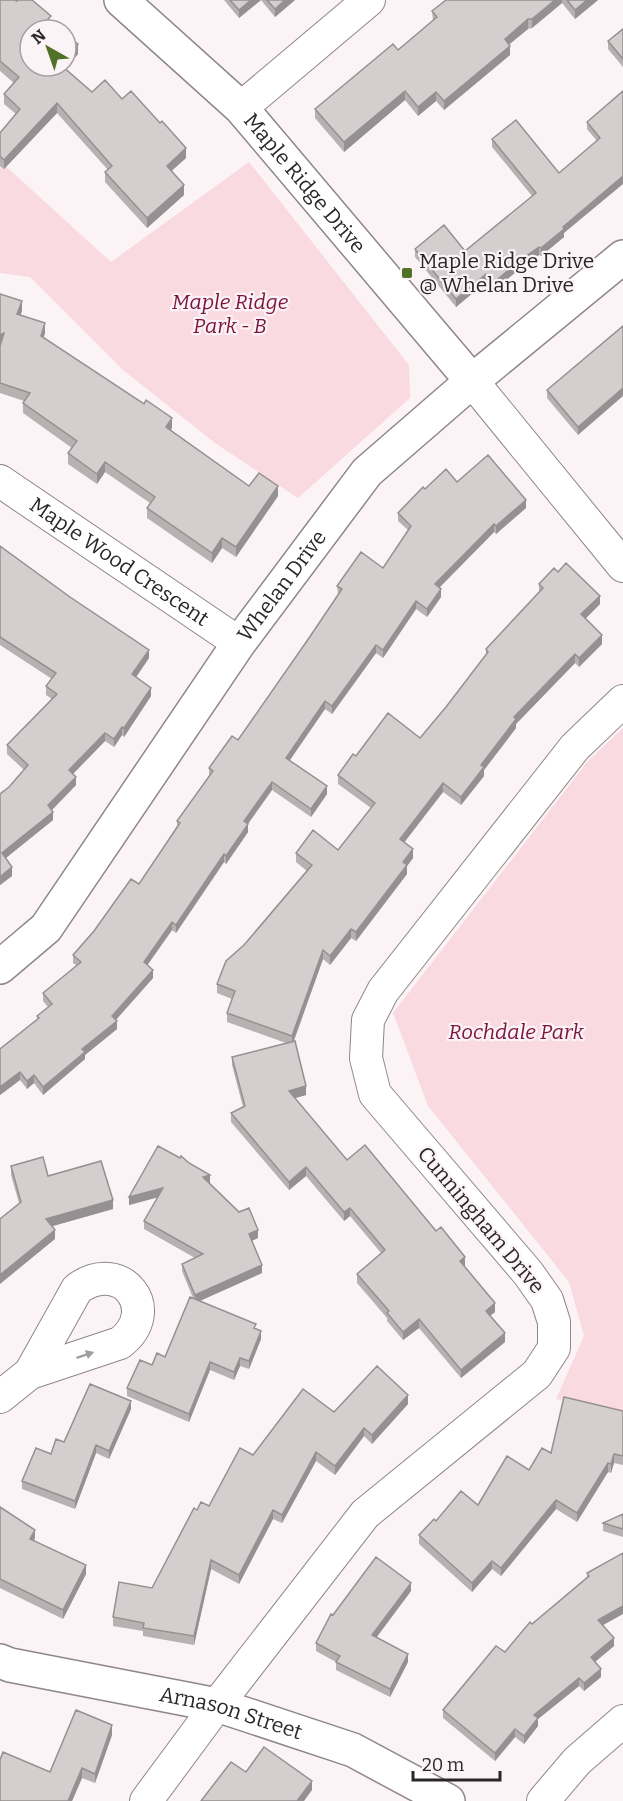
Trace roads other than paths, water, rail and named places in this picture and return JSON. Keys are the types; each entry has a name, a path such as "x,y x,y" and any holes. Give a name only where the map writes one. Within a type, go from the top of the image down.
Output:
{"street":[{"name":"Maple Ridge Drive","path":"121,0 242,108 472,381"},
{"path":"242,108 369,0"},
{"name":"Whelan Drive","path":"0,967 46,928 239,643 367,472 472,381 623,257"},
{"path":"472,381 623,566"},
{"name":"Maple Wood Crescent","path":"0,481 239,643"},
{"name":"Cunningham Drive","path":"146,1801 365,1514 537,1374 554,1348 554,1322 547,1300 528,1274 375,1094 366,1058 368,1020 383,991 575,747 623,701"},
{"path":"0,1397 30,1372"},
{"name":"Arnason Street","path":"0,1661 10,1665 217,1706 353,1750 448,1801"},
{"path":"543,1801 577,1761 623,1721"}],"place":[{"name":"Maple Ridge Drive @ Whelan Drive","path":"407,273"}],"park label":[{"name":"Maple Ridge Park - B","path":"230,314"},
{"name":"Rochdale Park","path":"516,1032"}]}
